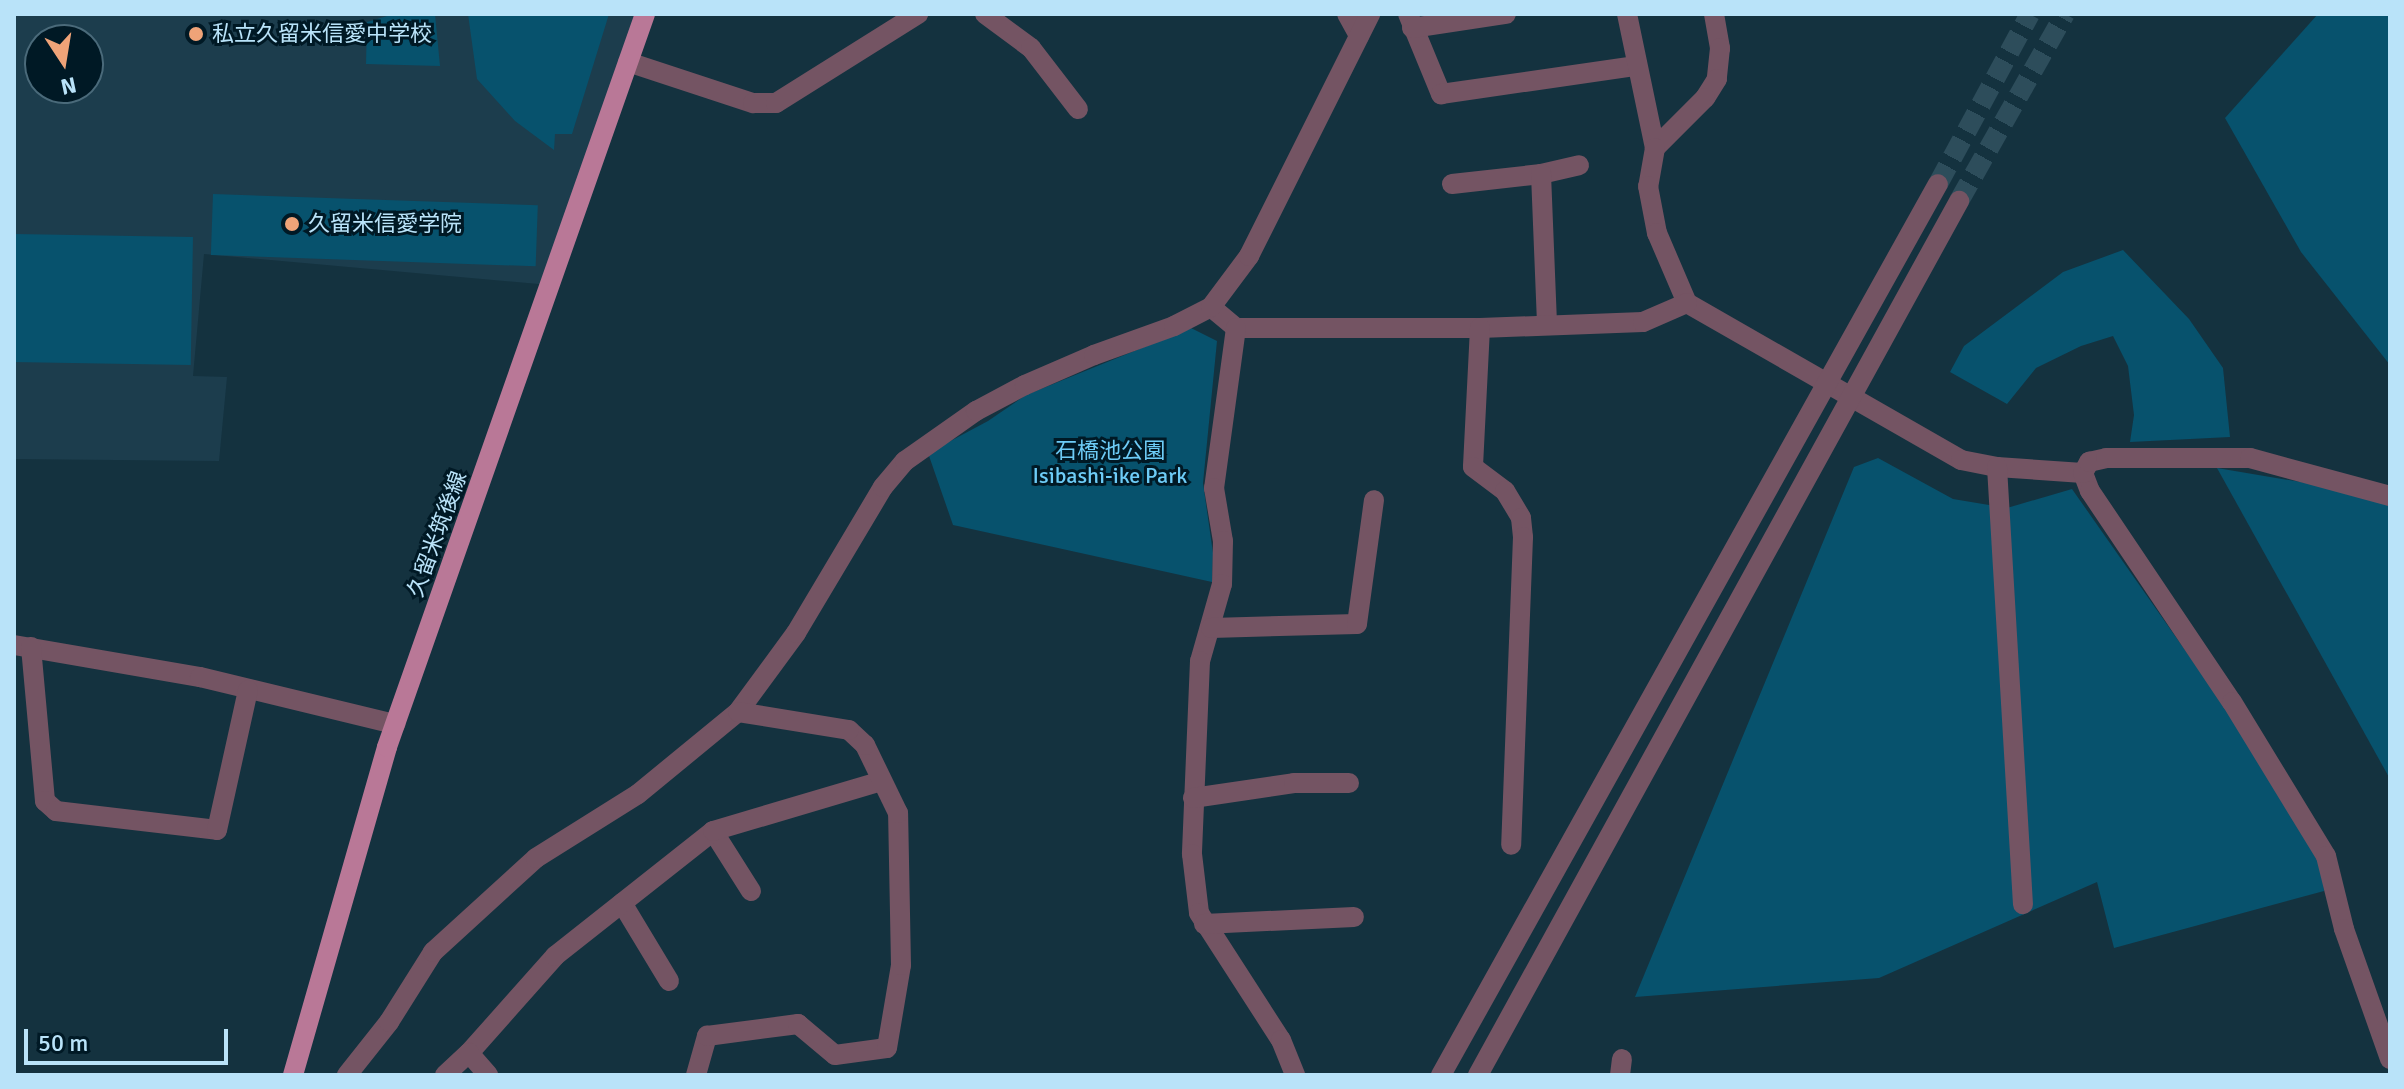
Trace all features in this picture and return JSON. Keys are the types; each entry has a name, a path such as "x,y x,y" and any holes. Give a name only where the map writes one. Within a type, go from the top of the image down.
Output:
{"main road":[{"name":"久留米筑後線","path":"293,1075 395,724 645,14"}],"street":[{"path":"628,62 753,103 776,103 918,14"},
{"path":"985,14 1031,48 1078,109"},
{"path":"1347,14 1359,36"},
{"path":"347,1075 389,1022 433,952 536,858 638,794 738,712 796,633 883,487 905,461 976,411 1025,385 1174,326 1211,307 1249,256 1370,14"},
{"path":"1506,14 1410,21 1441,94 1636,66"},
{"path":"1627,14 1655,148 1648,186 1657,233 1687,303 1961,460 1997,467 2083,473"},
{"path":"1655,148 1705,98 1717,79 1720,48 1714,14"},
{"path":"1452,184 1541,174 1579,165"},
{"path":"1541,174 1547,323"},
{"path":"1441,1075 1938,184"},
{"path":"1478,1075 1959,201"},
{"path":"1211,307 1236,328 1480,328 1547,323 1643,322 1687,303"},
{"path":"1236,328 1214,488 1223,541 1222,584 1200,661 1192,854 1199,913 1204,924 1281,1040 1295,1075"},
{"path":"1480,328 1473,467 1505,491 1521,518 1523,537 1511,845"},
{"path":"2390,496 2250,458 2106,458 2089,462 2083,473 2090,491 2232,702 2326,856 2344,929 2390,1059"},
{"path":"1997,467 2023,904"},
{"path":"1211,628 1357,624 1374,500"},
{"path":"248,690 217,830 56,811 45,801 22,646 200,677 395,724"},
{"path":"696,1075 707,1036 798,1024 835,1055 887,1048 901,950 898,813 865,745 849,730 738,712"},
{"path":"445,1075 469,1053 555,956 713,831 882,781"},
{"path":"1193,798 1294,783 1349,783"},
{"path":"713,831 751,891"},
{"path":"622,903 669,981"},
{"path":"1204,924 1354,917"},
{"path":"469,1053 488,1075"}],"shaded area":[{"name":"久留米信愛学院","path":"14,14 645,14 550,285 204,254 193,376 227,377 219,461 14,459"}],"green space":[{"path":"394,14 435,14 440,66 366,64 367,22"},
{"path":"468,14 609,14 572,134 555,134 554,150 515,121 477,79"},
{"path":"2318,14 2390,14 2390,365 2301,252 2225,118"},
{"path":"213,194 538,205 536,266 211,255"},
{"path":"14,234 193,237 191,365 14,362"},
{"path":"2123,250 2189,319 2223,368 2230,437 2130,442 2134,415 2128,366 2113,336 2081,346 2036,368 2007,404 1950,372 1964,346 2063,272"},
{"name":"石橋池公園 Isibashi-ike Park","path":"1191,328 1217,341 1203,483 1213,553 1212,582 953,525 928,453 988,421 1026,395"},
{"path":"1878,458 1953,499 2007,508 2072,489 2321,844 2324,891 2114,948 2097,882 1879,978 1635,997 1854,467"},
{"path":"2217,468 2390,497 2390,779"}],"tunnel":[{"path":"1938,184 2030,14"},
{"path":"1959,201 2065,14"}],"place":[{"name":"私立久留米信愛中学校","path":"196,34"},
{"name":"久留米信愛学院","path":"292,224"}]}
